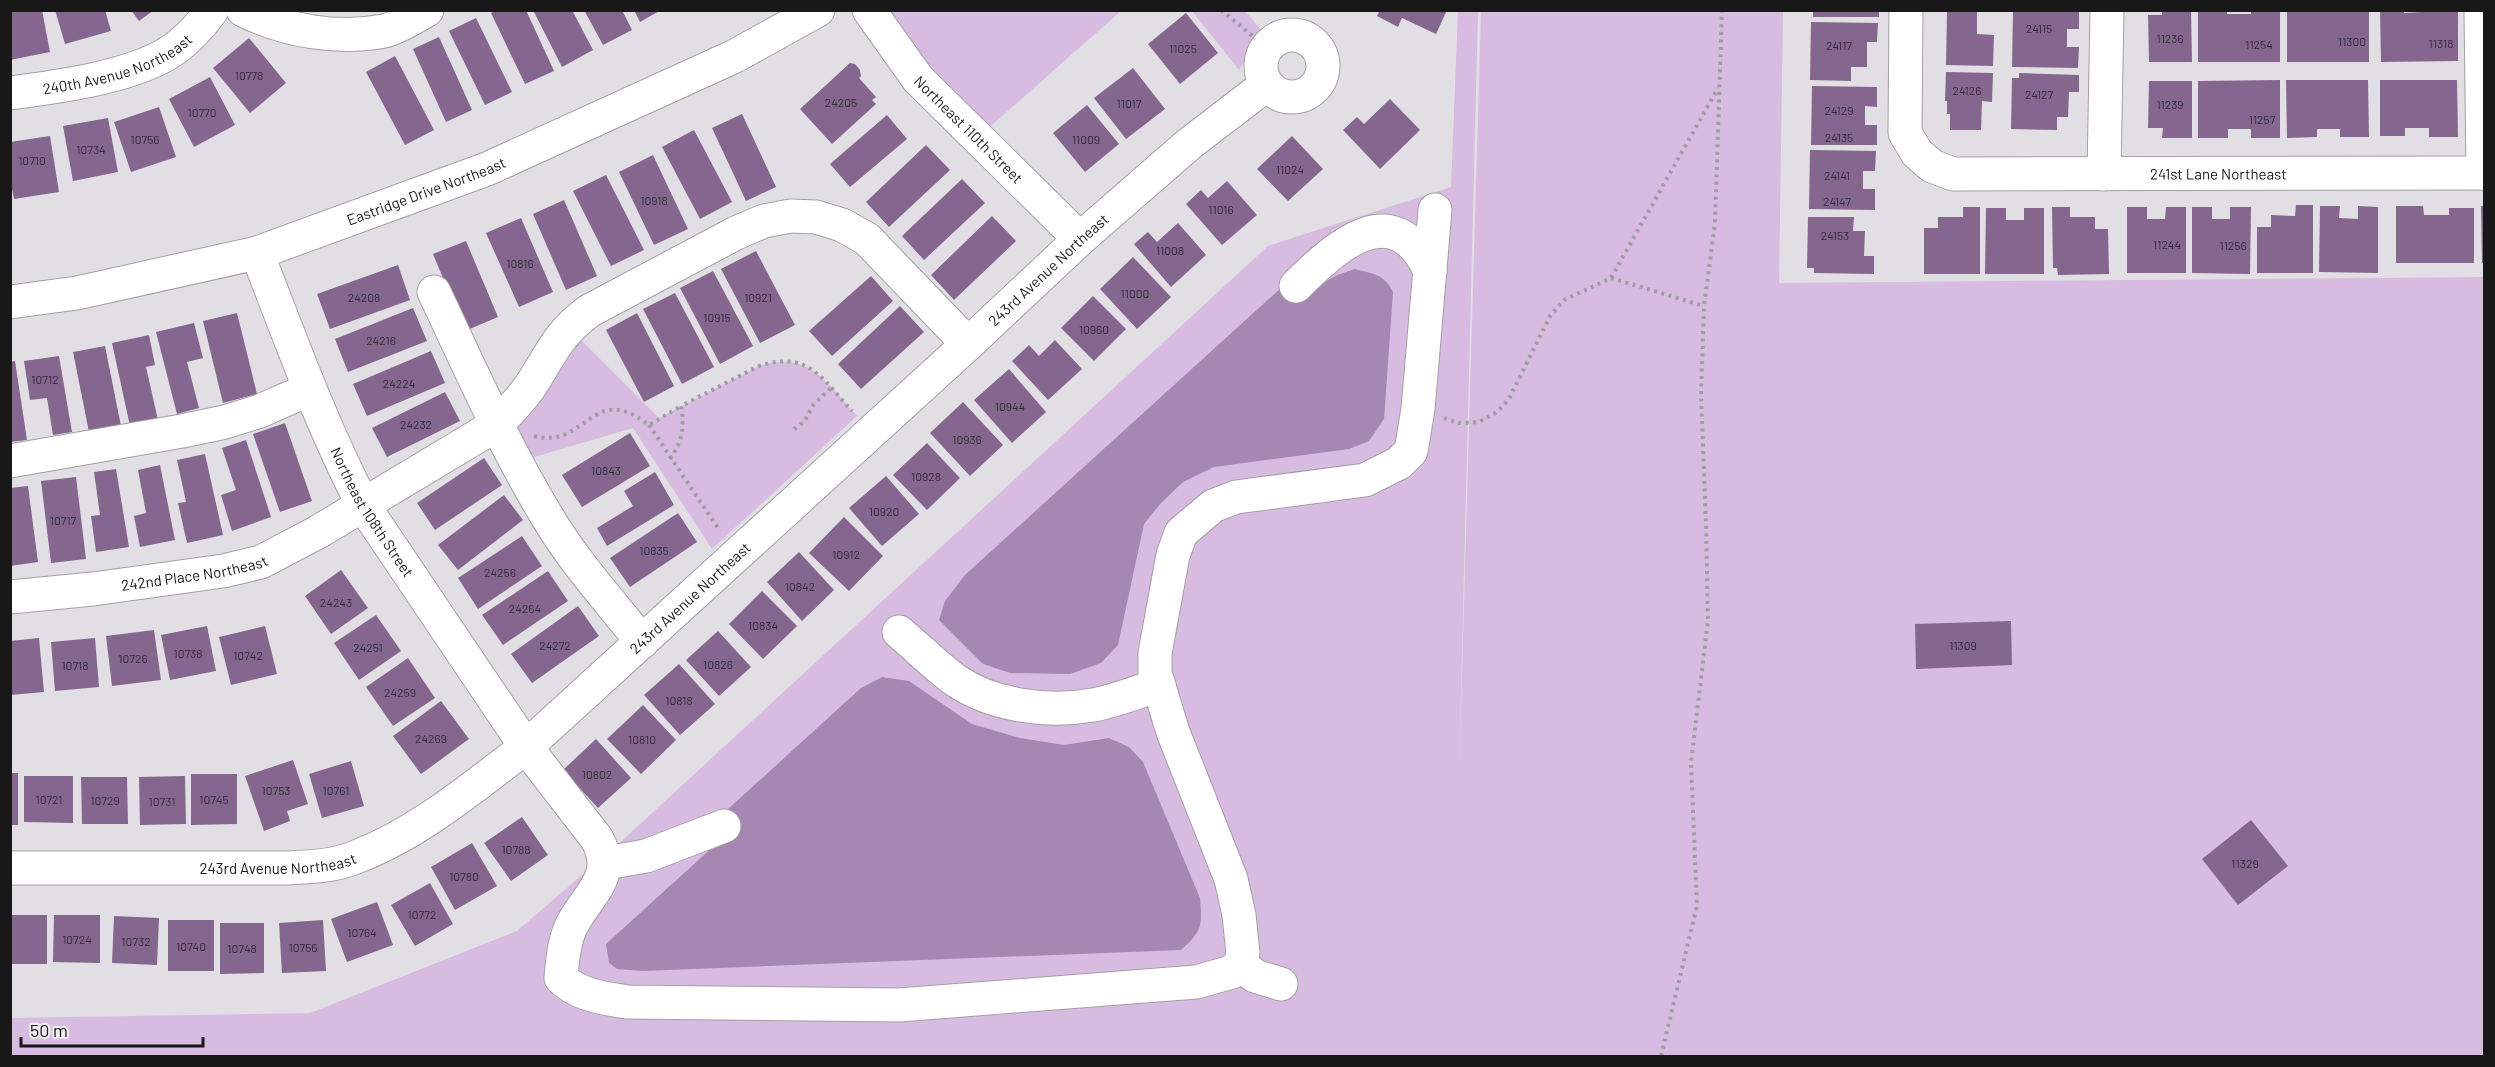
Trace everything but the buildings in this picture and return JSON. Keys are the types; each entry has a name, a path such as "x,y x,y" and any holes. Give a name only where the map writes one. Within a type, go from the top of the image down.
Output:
{"street":[{"name":"240th Avenue Northeast","path":"10,93 57,87 129,69 164,55 201,26 212,10"},
{"path":"243,10 259,18 297,30 340,34 386,30 427,10"},
{"name":"Eastridge Drive Northeast","path":"10,302 77,292 257,253 488,169 735,56 818,10"},
{"name":"Northeast 110th Street","path":"869,10 918,79 1080,239"},
{"name":"241st Lane Northeast","path":"1906,10 1905,133 1917,153 1932,166 1953,174 2484,173"},
{"path":"2104,174 2107,10"},
{"path":"2481,10 2484,173"},
{"path":"1284,36 1305,38 1313,44 1320,52 1322,72 1312,90 1294,98 1276,93 1266,85 1260,67 1267,48 1284,36"},
{"name":"243rd Avenue Northeast","path":"10,868 328,866 356,858 421,823 526,747 1080,239 1190,144 1266,85"},
{"path":"724,825 646,856 606,863 602,879 572,924 562,962 561,978 570,987 596,998 627,1002 899,1005 1196,982 1232,972 1240,964 1243,953 1239,915 1231,879 1173,732 1155,672 1155,653 1173,555 1181,533 1213,506 1236,497 1365,480 1399,463 1410,451 1418,409 1435,210"},
{"name":"242nd Place Northeast","path":"10,597 188,576 261,562 363,505 510,429 516,405 531,385 558,339 572,324 589,311 736,233 764,221 792,216 825,220 842,225 867,239 968,344"},
{"path":"1296,286 1325,258 1346,244 1364,235 1380,231 1397,232 1410,240 1421,252 1430,271"},
{"name":"Northeast 108th Street","path":"257,253 310,389 363,505 526,747 597,839 604,851 606,863"},
{"path":"434,292 510,429 548,519 642,642"},
{"path":"10,461 225,422 260,411 310,389"},
{"path":"900,632 955,680 976,692 1012,703 1054,708 1094,705 1159,685"},
{"path":"1240,964 1255,976 1281,984"}],"path":[{"path":"1221,10 1267,48"},
{"path":"1661,1056 1697,906 1690,764 1708,620 1701,395 1704,306 1714,223 1722,10"},
{"path":"1418,409 1459,423 1479,422 1497,412 1509,399 1550,315 1564,300 1611,278 1719,86"},
{"path":"1611,278 1704,306"},
{"path":"649,425 759,366 772,362 795,361 806,365 816,373 857,416"},
{"path":"794,429 804,422 811,414 814,404 831,388"},
{"path":"670,459 682,435 684,420 681,406"},
{"path":"510,429 553,439 568,433 601,411 617,408 634,413 649,425 724,537"}],"shaded area":[{"path":"878,11 1121,11 976,139"},
{"path":"1192,11 1245,11 1262,31 1239,70"},
{"path":"1458,11 1478,11 1459,775 1481,11 1783,11 1779,283 2484,277 2484,1056 11,1056 10,1018 310,1013 517,931 626,837 1268,246 1451,187"},
{"path":"1355,269 1382,278 1393,292 1384,419 1369,441 1349,449 1214,467 1183,482 1161,503 1144,524 1118,645 1101,663 1070,674 1010,673 983,664 939,620 945,601 965,575 1282,287 1306,293 1337,275"},
{"path":"577,336 659,418 759,366 777,362 791,362 816,373 857,416 712,549 633,428 531,458 514,431"},
{"path":"882,677 909,681 972,724 1020,738 1064,745 1109,738 1129,747 1143,762 1200,898 1201,921 1194,938 1181,950 642,971 617,969 609,963 606,944 727,834 727,810 861,688"}]}
